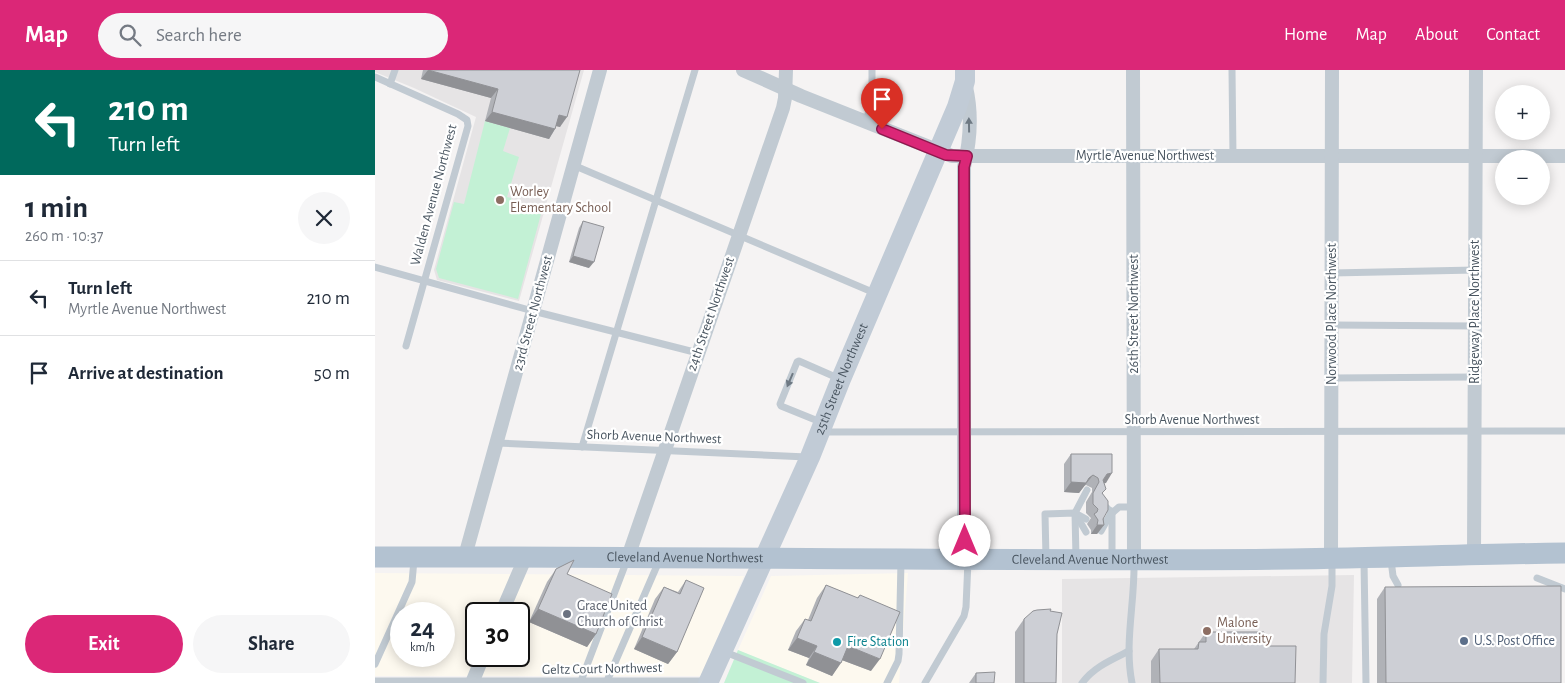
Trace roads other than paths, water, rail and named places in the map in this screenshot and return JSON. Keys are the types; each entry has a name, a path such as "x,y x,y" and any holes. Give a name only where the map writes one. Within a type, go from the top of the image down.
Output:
{"main road":[{"name":"Cleveland Avenue Northwest","path":"375,557 526,556 765,559 1391,558 1474,554 1565,553"}],"street":[{"name":"23rd Street Northwest","path":"465,556 600,70"},
{"name":"Myrtle Avenue Northwest","path":"743,70 938,152 953,156 1565,156"},
{"name":"24th Street Northwest","path":"628,557 783,108 786,89 785,70"},
{"name":"26th Street Northwest","path":"1133,70 1134,558"},
{"name":"Norwood Place Northwest","path":"1331,558 1332,70"},
{"name":"Ridgeway Place Northwest","path":"1474,554 1476,70"},
{"name":"25th Street Northwest","path":"709,682 810,457 841,379 959,101 965,75"},
{"path":"965,75 968,97 969,147 964,167 964,432 967,558"},
{"path":"506,602 526,556"},
{"path":"472,682 478,667"}],"lane":[{"path":"390,84 395,70"},
{"path":"582,447 695,70"},
{"path":"866,122 872,98 872,70"},
{"path":"1232,70 1233,156"},
{"name":"Walden Avenue Northwest","path":"375,77 458,114 467,120 468,126 405,346"},
{"path":"573,164 878,294"},
{"path":"375,267 533,311 698,353"},
{"path":"1332,273 1475,270"},
{"path":"1332,325 1475,326"},
{"path":"821,428 780,404 797,362 799,361 841,379"},
{"path":"1332,378 1475,377"},
{"name":"Shorb Avenue Northwest","path":"821,428 964,432 1565,431"},
{"name":"Shorb Avenue Northwest","path":"497,443 810,457"},
{"path":"1076,558 1075,512 1087,490"},
{"path":"1103,500 1111,513 1112,558"},
{"path":"1046,558 1045,514 1075,512 1087,503"},
{"path":"1101,518 1119,507 1134,507"},
{"path":"1075,512 1086,519"},
{"path":"1075,512 1086,532"},
{"path":"1101,531 1111,513"},
{"path":"375,664 412,582 414,557"},
{"path":"581,681 628,557"},
{"path":"607,680 661,558"},
{"path":"925,683 963,616 966,607 967,558"},
{"path":"1132,683 1129,668 1129,651 1134,558"},
{"path":"1323,683 1324,634 1332,586 1331,558"},
{"path":"1364,558 1366,683"},
{"path":"1391,558 1393,576 1399,585"},
{"path":"887,683 898,661 899,654 901,559"},
{"path":"1537,578 1565,589"},
{"path":"722,651 803,683"},
{"path":"1082,683 1088,674 1099,666 1129,651"},
{"name":"Geltz Court Northwest","path":"375,681 593,682 607,680 709,682"}],"place":[{"name":"Worley Elementary School","path":"500,200"},
{"name":"Grace United Church of Christ","path":"567,614"},
{"name":"Malone University","path":"1207,631"},
{"name":"U.S. Post Office","path":"1464,641"},
{"name":"Fire Station","path":"837,642"}]}
